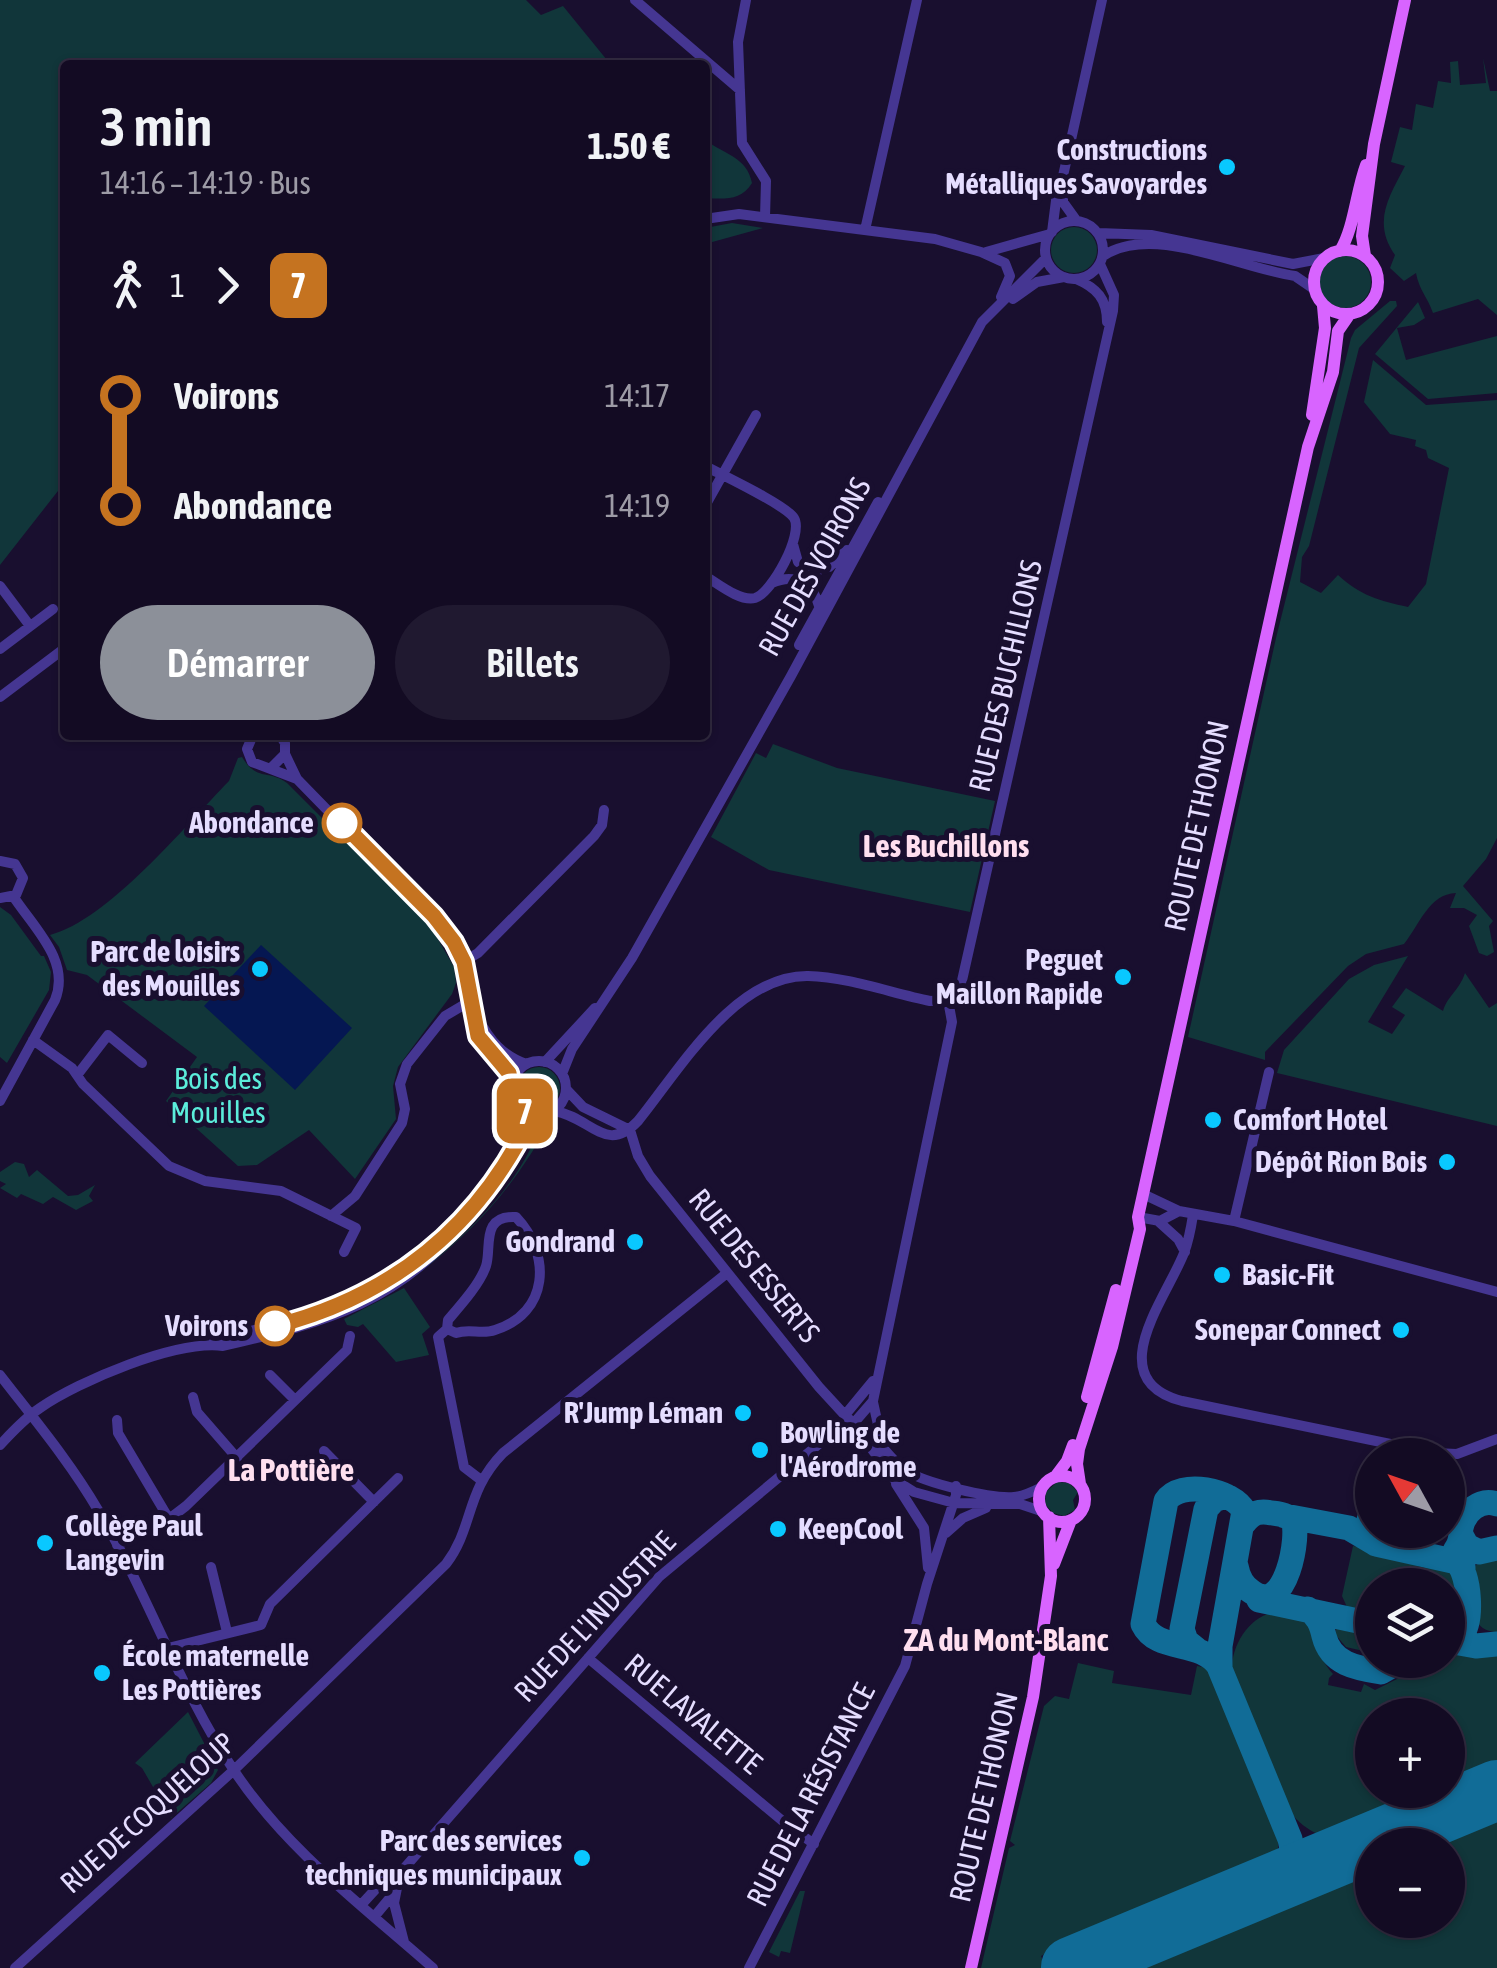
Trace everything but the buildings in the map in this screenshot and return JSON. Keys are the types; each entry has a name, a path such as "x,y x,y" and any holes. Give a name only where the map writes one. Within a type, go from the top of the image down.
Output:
{"main road":[{"path":"1365,256 1340,250 1324,258 1315,272 1314,290 1323,306 1350,315 1368,306 1377,292 1376,272 1365,256 1362,236 1374,144 1405,0"},
{"path":"1340,250 1350,233 1356,192 1374,144"},
{"name":"ROUTE DE THONON","path":"1049,1482 1072,1450 1132,1226 1138,1217 1308,447 1325,328 1323,306"},
{"name":"ROUTE DE THONON","path":"1308,447 1331,378 1338,331 1350,315"},
{"name":"ROUTE DE THONON","path":"1080,1484 1078,1457 1114,1341 1140,1228 1138,1217"},
{"path":"1068,1477 1080,1484 1084,1504 1071,1520 1061,1521 1046,1514 1040,1499 1049,1482 1068,1477"},
{"name":"ROUTE DE THONON","path":"971,1968 1033,1697 1050,1576 1046,1514"},
{"name":"ROUTE DE THONON","path":"1050,1576 1071,1520"}],"street":[{"path":"636,0 705,60"},
{"path":"746,0 738,34 743,146 766,182 765,217"},
{"path":"865,230 917,0"},
{"path":"1076,220 1063,202 1063,176 1102,0"},
{"path":"710,64 740,90"},
{"path":"1046,256 1056,191 1063,176"},
{"path":"710,217 726,214 765,217 935,239 980,252 1000,259 1010,271 1009,284 994,307"},
{"path":"1010,248 1076,220 1089,224 1098,234 1101,260"},
{"path":"1098,234 1151,235 1286,263 1324,258"},
{"path":"1070,278 1088,276 1120,246 1152,243 1295,276 1314,290"},
{"path":"980,252 1028,247 1046,256 1054,271 1091,286 1103,299 1107,332"},
{"name":"RUE DES VOIRONS","path":"562,1074 572,1049 632,958 826,611 971,342 994,307 1046,256"},
{"name":"RUE DES BUCHILLONS","path":"872,1401 952,1022 948,1000 961,984 987,876 1107,332 1114,295 1101,260"},
{"name":"RUE DES VOIRONS","path":"971,342 1022,292 1042,280 1070,278"},
{"path":"710,497 756,414"},
{"name":"RUE DES VOIRONS","path":"762,722 855,542 917,439"},
{"path":"710,469 789,512 797,525 793,544 760,596 748,599 710,579"},
{"path":"793,544 798,562 815,571 829,567 855,542"},
{"path":"771,583 784,578 802,582 814,591 820,607"},
{"path":"0,586 30,626"},
{"path":"0,649 54,608"},
{"path":"0,697 60,652"},
{"path":"249,740 252,762 297,779 434,916 454,942 464,962 478,1036 505,1066 512,1080 513,1099 532,1115 555,1111 611,1136 622,1136 729,1010 765,985 798,976 817,977 930,1001 948,1000"},
{"path":"272,767 285,742"},
{"path":"285,742 297,779"},
{"path":"464,962 478,953 594,836 602,824 604,810"},
{"path":"0,861 13,862 22,873 23,884 13,896 0,898"},
{"path":"0,1101 57,995 60,972 54,956 13,896"},
{"name":"RUE DES VOIRONS","path":"545,1062 609,992"},
{"path":"473,1005 497,1048 526,1064 545,1062 562,1074 566,1088 579,1105 630,1130"},
{"path":"331,1216 362,1187 404,1118 400,1084 408,1064 450,1010 473,1005"},
{"path":"78,1074 108,1035 142,1062"},
{"path":"33,1040 78,1074 100,1101 169,1166 205,1181 282,1192 356,1228 344,1252"},
{"path":"512,1080 526,1064"},
{"path":"1234,1221 1269,1072"},
{"path":"555,1111 566,1088"},
{"path":"0,1445 52,1400 111,1372 211,1344 223,1346 287,1331 370,1299 432,1259 450,1241 503,1170 532,1115"},
{"name":"RUE DES ESSERTS","path":"630,1130 644,1167 849,1419 888,1473 923,1496 954,1503 1024,1504 1046,1514"},
{"path":"1143,1194 1179,1212 1234,1221 1497,1292"},
{"path":"1158,1221 1179,1212"},
{"path":"1192,1215 1184,1252 1141,1348 1144,1372 1161,1393 1182,1401 1434,1453 1457,1454 1497,1439"},
{"path":"516,1217 531,1234 542,1275 530,1310 487,1332 448,1329 448,1320 486,1266 490,1232 501,1220 516,1217"},
{"path":"1138,1217 1158,1221 1178,1239 1184,1252"},
{"name":"RUE DE COQUELOUP","path":"16,1968 234,1770 446,1564 460,1543 481,1480 513,1445 728,1273"},
{"path":"448,1329 438,1337 438,1346 464,1467 481,1480"},
{"path":"117,1545 169,1519 347,1350 350,1336"},
{"path":"0,1375 81,1482 234,1770 272,1821 338,1886 433,1968"},
{"path":"270,1375 295,1400"},
{"name":"RUE DES BUCHILLONS","path":"849,1419 875,1376"},
{"path":"193,1397 198,1412 237,1458"},
{"path":"849,1419 872,1401"},
{"path":"872,1401 875,1426 884,1450"},
{"name":"RUE DES ESSERTS","path":"849,1419 868,1432 907,1472 934,1482 1015,1497 1049,1482"},
{"name":"RUE DE L'INDUSTRIE","path":"404,1943 396,1914 395,1892 400,1873 680,1556 849,1419"},
{"path":"118,1420 118,1433 169,1519"},
{"path":"324,1451 374,1502"},
{"path":"888,1473 917,1514"},
{"path":"168,1648 261,1626 270,1604 398,1478"},
{"name":"RUE DE LA RÉSISTANCE","path":"926,1584 927,1538 917,1514 923,1496 934,1482"},
{"name":"RUE DE LA RÉSISTANCE","path":"749,1968 905,1666 956,1486"},
{"path":"939,1543 963,1518 996,1504"},
{"path":"211,1567 227,1632"},
{"name":"RUE LAVALETTE","path":"588,1658 814,1844"},
{"name":"RUE DE L'INDUSTRIE","path":"338,1886 400,1873"},
{"name":"RUE DE L'INDUSTRIE","path":"361,1906 384,1879"},
{"name":"RUE DE L'INDUSTRIE","path":"374,1917 395,1892"}],"green space":[{"path":"0,0 526,0 541,15 563,6 607,60 60,60 60,488 0,565"},
{"path":"1483,58 1490,91 1497,91 1497,315 1478,299 1433,313 1416,273 1404,281 1390,268 1395,255 1385,232 1385,210 1405,166 1391,162 1400,127 1412,130 1416,104 1433,108 1438,81 1451,83 1450,62 1458,61 1460,85 1486,83"},
{"path":"710,143 745,167 752,183 743,193 710,198"},
{"path":"732,223 763,228 710,243 710,227"},
{"path":"1074,227 1090,234 1097,250 1090,266 1074,273 1058,266 1051,250 1058,234"},
{"path":"1345,256 1363,264 1371,282 1363,300 1345,308 1327,300 1319,282 1327,264"},
{"path":"1390,301 1396,301 1397,306 1359,348 1309,546 1302,557 1300,582 1321,593 1338,575 1370,596 1408,607 1426,584 1449,468 1428,458 1426,450 1415,446 1416,440 1390,434 1364,402 1373,360 1426,405 1497,400 1497,838 1486,859 1463,886 1493,921 1489,926 1494,952 1487,956 1479,953 1469,926 1477,915 1464,908 1450,908 1456,893 1447,895 1432,904 1404,944 1366,954 1348,966 1265,1052 1265,1060 1188,1037 1276,638 1351,338 1355,330"},
{"path":"1418,302 1425,318 1397,328 1406,360 1497,336 1497,393 1428,399 1375,354"},
{"path":"773,744 837,768 995,801 970,912 769,870 711,837 756,753 766,758"},
{"name":"Parc de loisirs des Mouilles","path":"242,757 258,773 287,783 431,927 454,967 456,983 452,994 398,1067 393,1086 396,1119 355,1179 309,1130 257,1165 238,1166 166,1101 197,1057 87,975 67,970 50,935 73,926 121,892 229,781 238,758"},
{"path":"0,907 44,956 51,972 49,990 7,1063 0,1057"},
{"path":"1408,956 1368,1022 1392,1034 1405,1015 1392,1007 1406,988 1443,1011 1465,973 1489,1008 1497,1003 1497,1126 1277,1073 1284,1050 1349,979 1374,965"},
{"path":"539,1067 554,1073 560,1088 554,1103 539,1109 524,1103 518,1088 524,1073"},
{"path":"551,1120 520,1170 487,1212 402,1286 487,1210 525,1159 540,1123"},
{"path":"15,1162 24,1164 29,1177 37,1170 68,1196 95,1185 89,1196 93,1201 76,1210 53,1197 43,1204 21,1194 17,1198 0,1188 6,1184 0,1181 0,1172"},
{"path":"404,1288 430,1327 422,1334 429,1355 396,1362 363,1324 347,1325 344,1319"},
{"path":"1057,1482 1069,1483 1078,1492 1073,1500 1075,1510 1064,1516 1053,1513 1045,1504 1046,1492"},
{"path":"1353,1546 1447,1564 1450,1568 1355,1568 1355,1609 1347,1607 1342,1596"},
{"path":"1497,1553 1497,1632 1484,1629 1477,1621 1470,1578 1475,1566"},
{"path":"1262,1616 1289,1616 1309,1626 1333,1674 1328,1685 1361,1692 1364,1684 1375,1690 1399,1678 1465,1678 1465,1655 1497,1654 1497,1762 1465,1775 1465,1698 1355,1698 1355,1808 1385,1808 1320,1835 1307,1828 1285,1801 1232,1674 1234,1654 1242,1636"},
{"path":"1337,1626 1355,1630 1355,1649 1346,1647 1335,1634"},
{"path":"1078,1663 1114,1671 1112,1683 1191,1695 1197,1666 1208,1668 1278,1836 1278,1848 1274,1855 1096,1926 1097,1931 1075,1934 1051,1945 1052,1950 1041,1956 1046,1968 981,1968 1009,1848 1015,1845 1010,1841 1044,1706 1055,1696 1069,1699"},
{"path":"188,1712 218,1770 211,1783 171,1818 142,1768 135,1763"},
{"path":"1497,1819 1497,1968 1136,1968 1355,1878 1355,1938 1465,1938 1465,1832"},
{"path":"800,1891 805,1891 790,1953 781,1951 779,1957 769,1952"}],"shaded area":[{"path":"261,945 352,1028 295,1090 204,1006"}],"taxiway":[{"path":"1220,1669 1220,1646 1244,1511 1218,1493 1183,1490 1166,1501 1143,1624 1158,1639 1201,1652 1219,1666 1220,1669 1290,1839 1290,1864 1274,1883"},
{"path":"1196,1649 1186,1641 1182,1629 1206,1509 1214,1500 1226,1496"},
{"path":"1465,1519 1474,1508 1485,1503 1497,1504"},
{"path":"1236,1566 1246,1587 1264,1597 1282,1584 1292,1555 1295,1528 1289,1517 1260,1512 1244,1523"},
{"path":"1285,1516 1349,1528 1376,1544 1457,1562 1460,1568"},
{"path":"1463,1568 1462,1537 1467,1546 1479,1552 1497,1548"},
{"path":"1465,1582 1468,1610 1465,1629"},
{"path":"1259,1600 1355,1620"},
{"path":"1308,1609 1319,1621 1332,1653 1355,1666"},
{"path":"1465,1644 1497,1644"}],"runway":[{"path":"1071,1967 1497,1790"}],"bus line":[{"name":"7","path":"275,1326 342,1304 416,1261 470,1214 508,1161 532,1115 515,1102 509,1073 478,1036 464,962 454,942 434,916 342,823"}],"place":[{"name":"Constructions Métalliques Savoyardes","path":"1227,167"},
{"name":"Abondance","path":"342,823"},
{"name":"Parc de loisirs des Mouilles","path":"260,969"},
{"name":"Peguet Maillon Rapide","path":"1123,977"},
{"name":"Comfort Hotel","path":"1213,1120"},
{"name":"Dépôt Rion Bois","path":"1447,1162"},
{"name":"Gondrand","path":"635,1242"},
{"name":"Basic-Fit","path":"1222,1275"},
{"name":"Voirons","path":"275,1326"},
{"name":"Sonepar Connect","path":"1401,1330"},
{"name":"R'Jump Léman","path":"743,1413"},
{"name":"Bowling de l'Aérodrome","path":"760,1450"},
{"name":"KeepCool","path":"778,1529"},
{"name":"Collège Paul Langevin","path":"45,1543"},
{"name":"École maternelle Les Pottières","path":"102,1673"},
{"name":"Parc des services techniques municipaux","path":"582,1858"}],"district":[{"name":"Les Buchillons","path":"946,846"},
{"name":"La Pottière","path":"291,1470"},
{"name":"ZA du Mont-Blanc","path":"1006,1640"}],"park label":[{"name":"Bois des Mouilles","path":"218,1096"}]}
